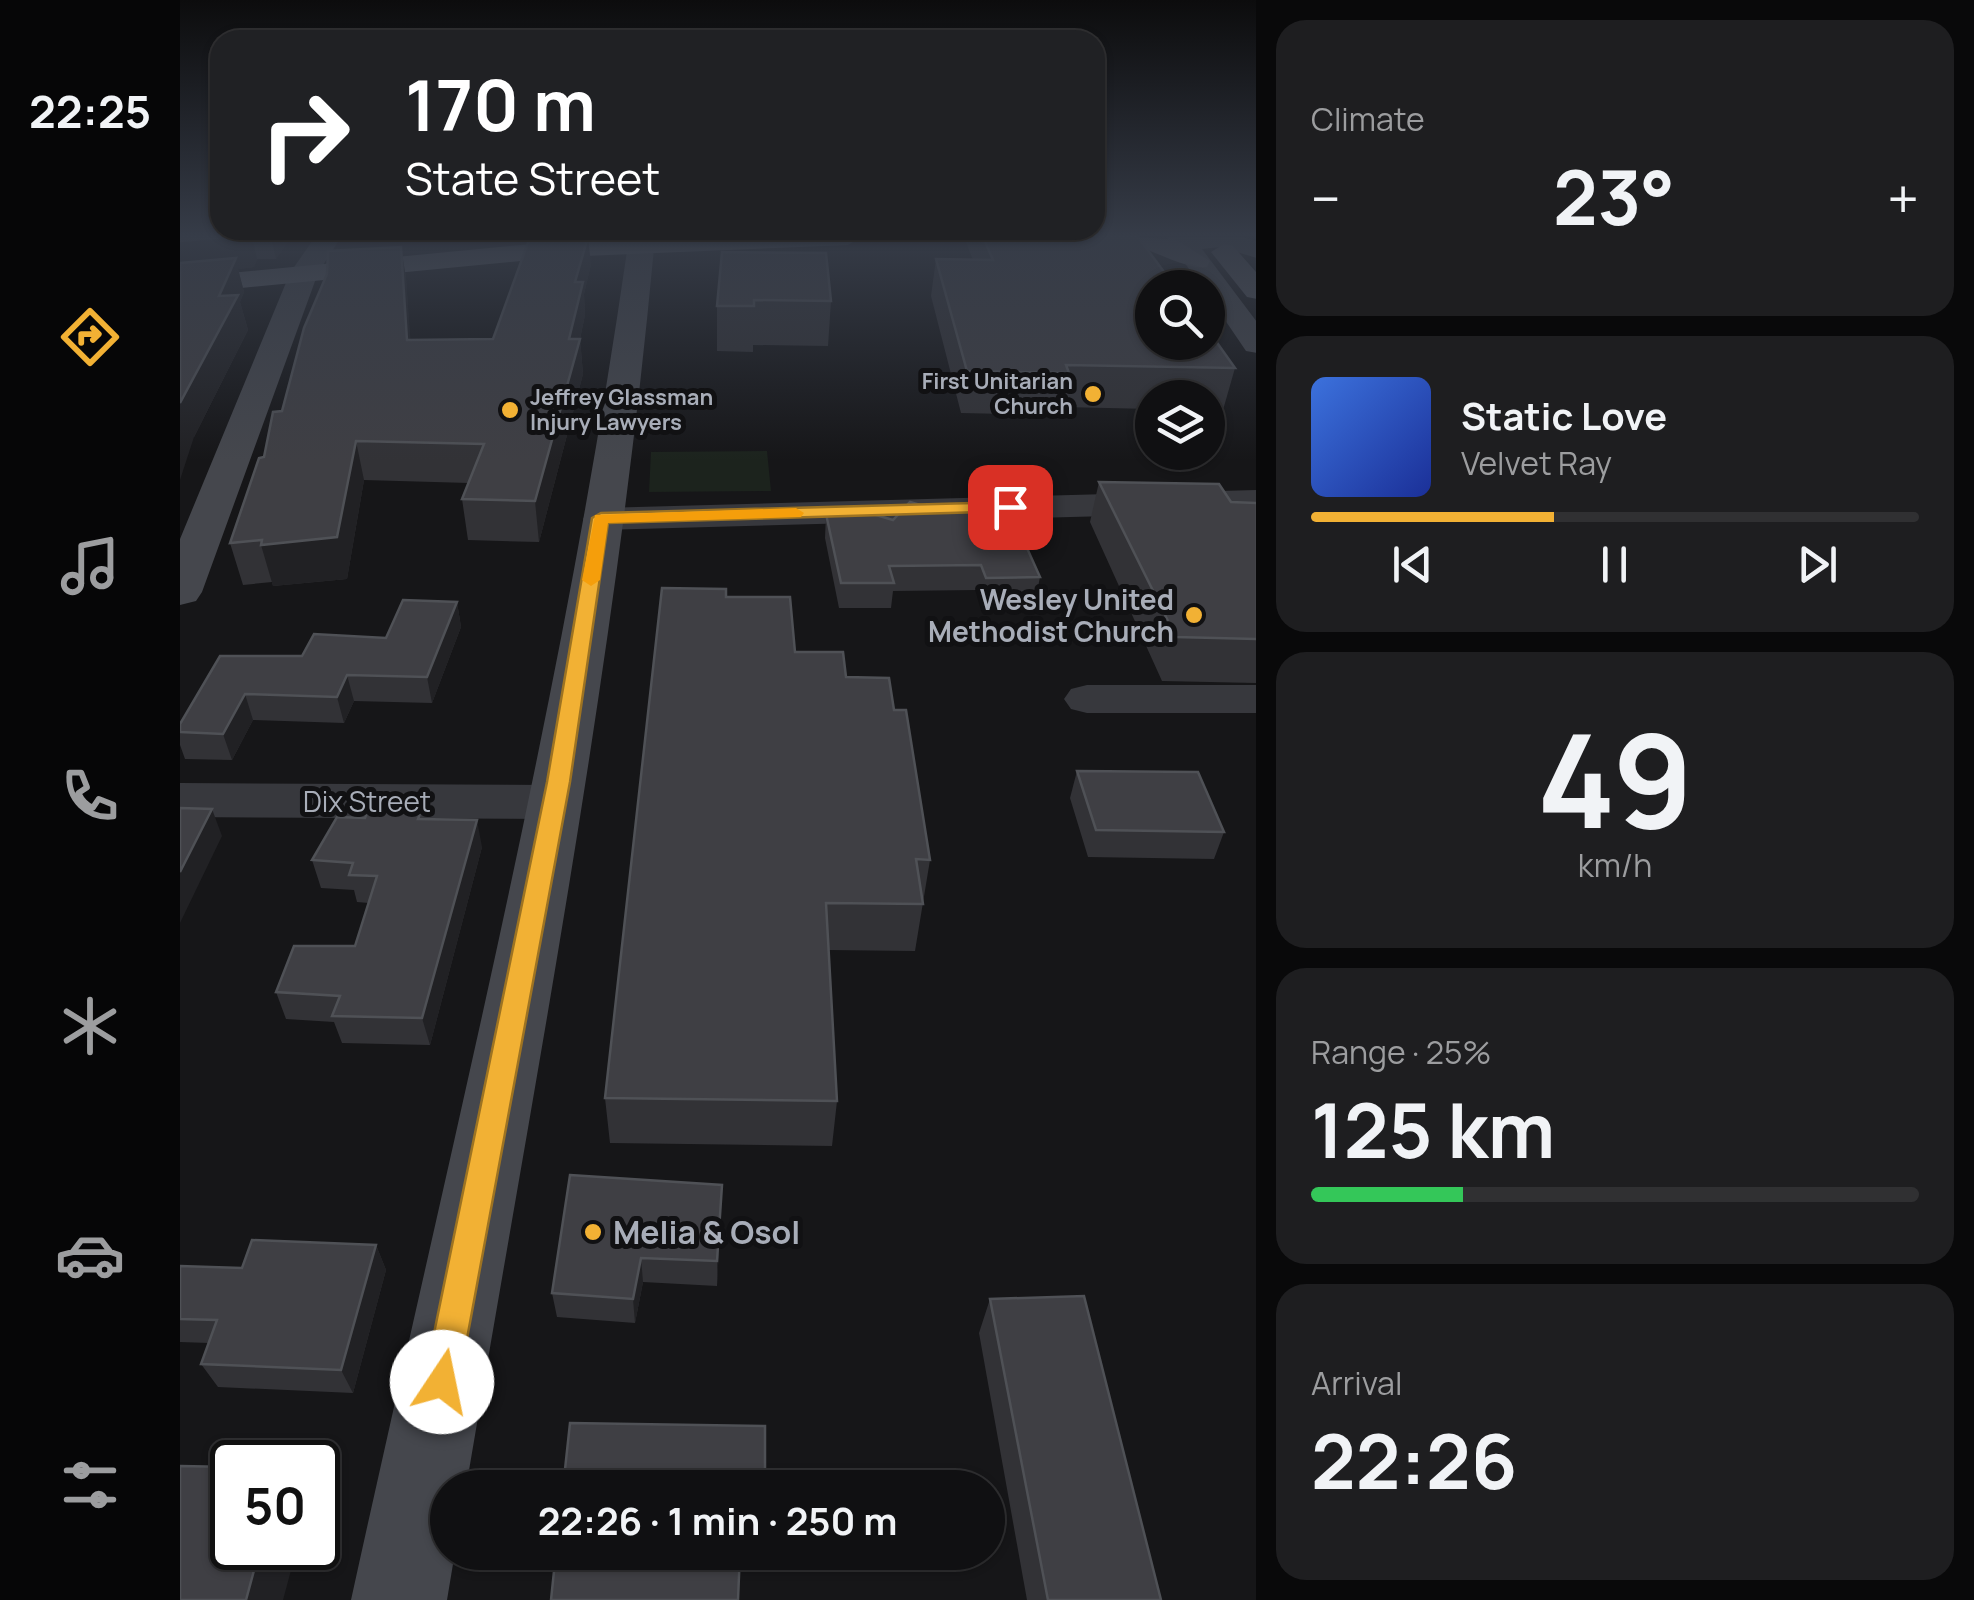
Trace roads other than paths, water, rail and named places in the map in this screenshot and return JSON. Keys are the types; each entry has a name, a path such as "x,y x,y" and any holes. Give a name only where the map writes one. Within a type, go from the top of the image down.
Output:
{"main road":[{"path":"180,592 289,312"},
{"path":"399,1600 554,802 632,312"},
{"path":"1236,312 1256,344"}],"street":[{"path":"601,518 1256,501"},
{"path":"1088,699 1256,699"},
{"name":"Dix Street","path":"180,800 554,802"}],"place":[{"name":"First Unitarian Church","path":"1093,394"},
{"name":"Jeffrey Glassman Injury Lawyers","path":"510,410"},
{"name":"Wesley United Methodist Church","path":"1194,615"},
{"name":"Melia & Osol","path":"593,1232"}]}
